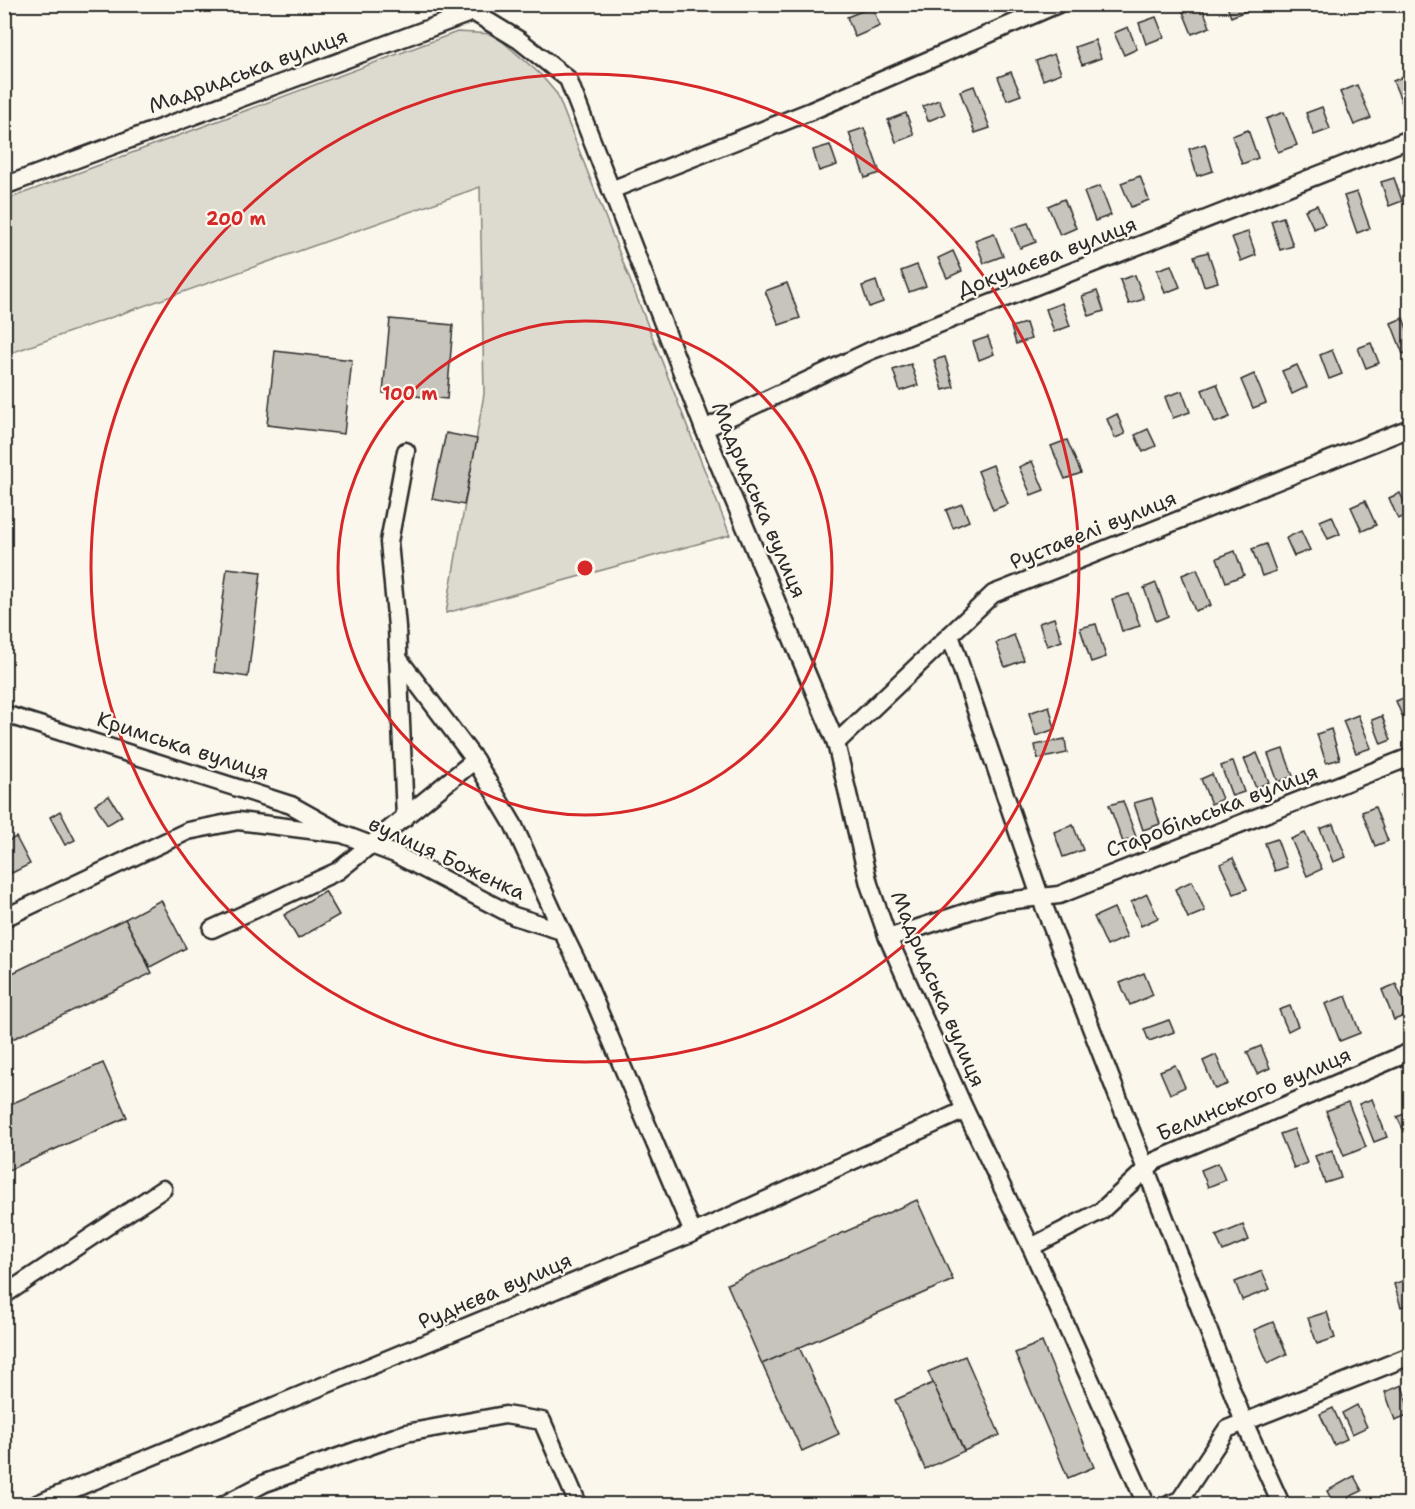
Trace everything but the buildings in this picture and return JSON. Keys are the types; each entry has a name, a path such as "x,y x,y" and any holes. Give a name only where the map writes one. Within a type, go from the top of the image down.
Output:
{"street":[{"path":"611,190 811,111 1058,4"},
{"name":"Мадридська вулиця","path":"4,186 473,12 519,40 568,79 704,429 836,743 869,884 888,938 965,1110 1031,1247 1146,1504"},
{"name":"Докучаєва вулиця","path":"704,429 870,351 1410,139"},
{"name":"Руставелі вулиця","path":"836,743 993,594 1410,428"},
{"path":"405,818 398,658 389,542 406,451"},
{"path":"950,635 1034,896 1147,1168 1244,1422 1281,1504"},
{"path":"398,658 475,760 513,824 584,976 693,1233"},
{"name":"Кримська вулиця","path":"4,716 11,716 119,748 291,805 342,834"},
{"name":"Старобільська вулиця","path":"888,938 998,902 1034,896 1059,895 1410,757"},
{"path":"212,929 338,871 475,760"},
{"name":"вулиця Боженка","path":"4,918 188,831 238,821 342,834 395,854 514,916 562,931"},
{"name":"Белинського вулиця","path":"1031,1247 1101,1211 1155,1161 1410,1052"},
{"name":"Руднєва вулиця","path":"38,1504 58,1501 693,1233 965,1110"},
{"path":"4,1295 164,1189"},
{"path":"1170,1504 1180,1500 1227,1429 1410,1356"},
{"path":"225,1504 265,1483 406,1433 504,1415 542,1421 578,1504"}],"shaded area":[{"path":"457,32 494,34 540,74 557,94 730,535 446,613 484,394 480,187 5,355 5,200"}]}
